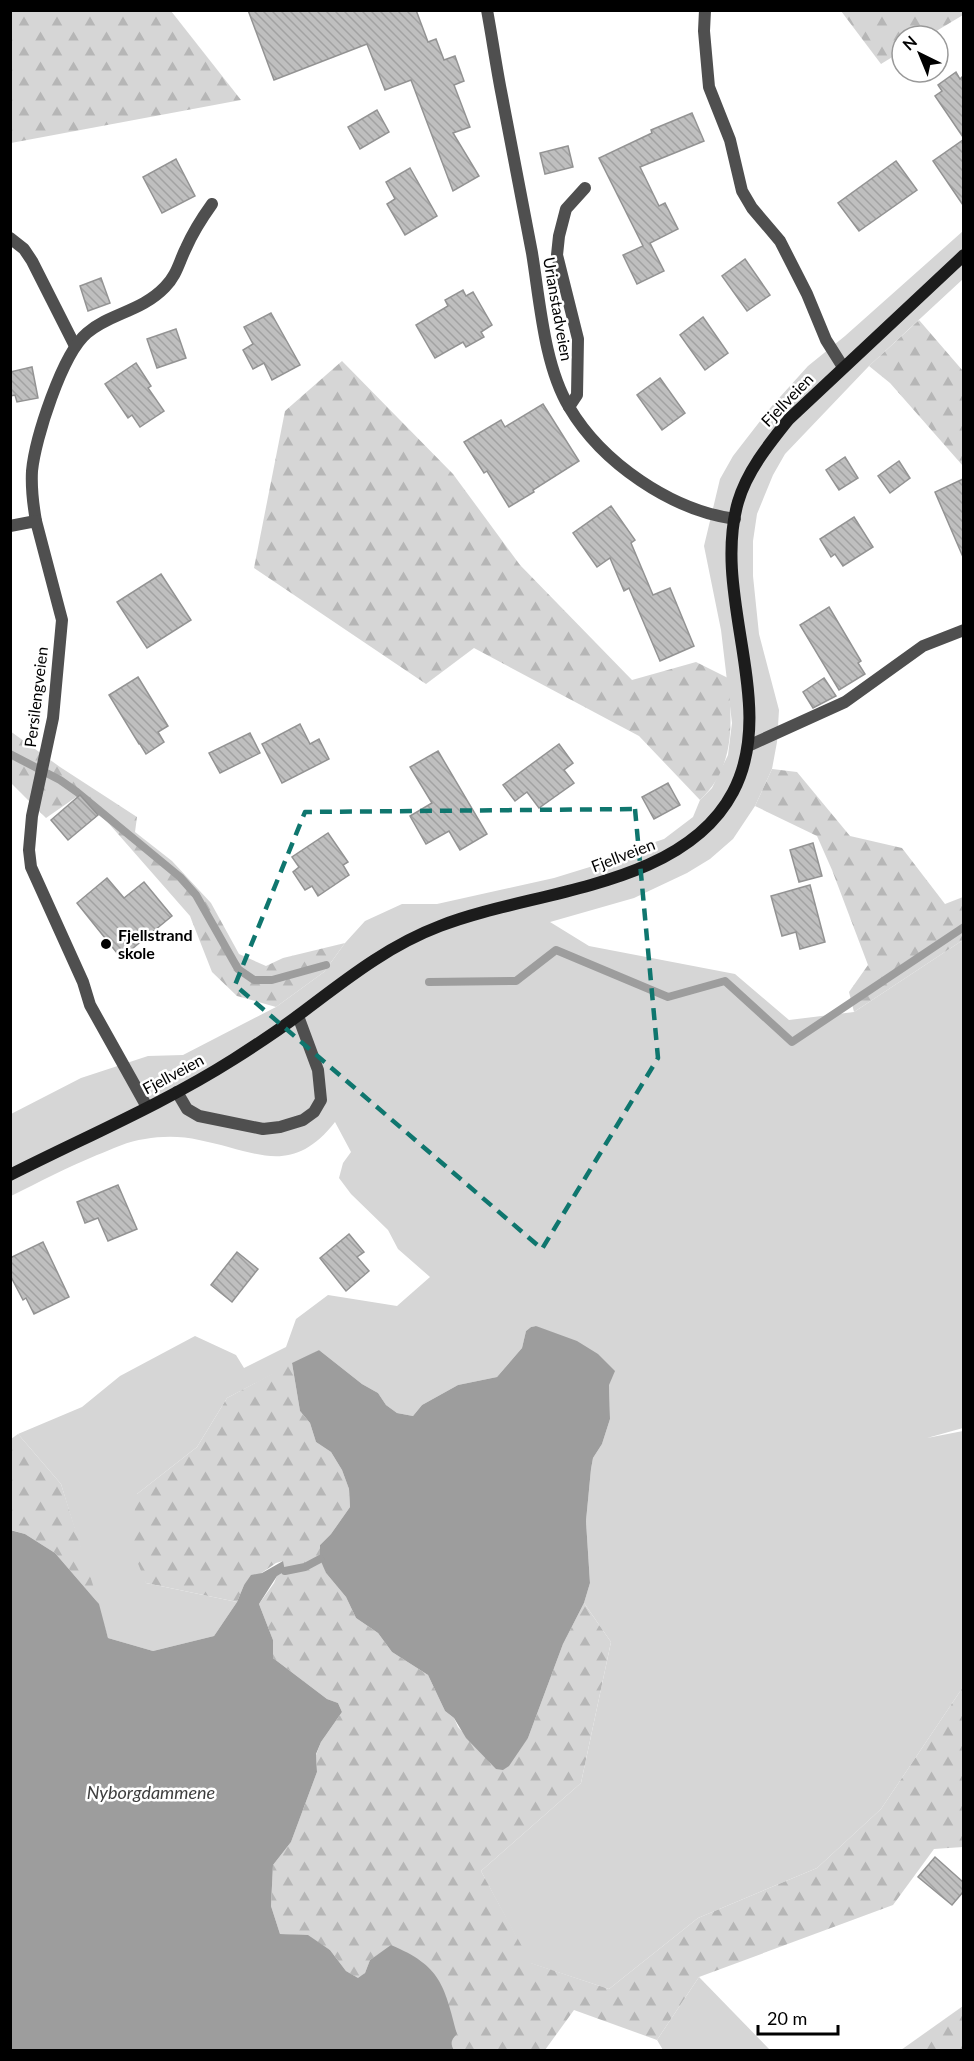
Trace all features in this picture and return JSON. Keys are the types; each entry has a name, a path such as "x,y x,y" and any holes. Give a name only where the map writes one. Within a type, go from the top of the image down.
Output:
{"main road":[{"name":"Fjellveien","path":"10,1175 177,1092 234,1059 298,1016 385,952 439,926 481,911 604,881 651,865 675,852 717,817 734,792 748,746 750,712 730,546 738,501 747,479 770,442 789,419 963,255"}],"street":[{"name":"Urianstadveien","path":"487,10 552,371 569,407 590,435 625,470 685,506 715,516 735,519"},
{"path":"705,10 709,87 730,140 742,191 780,241 807,294 826,340 843,367"},
{"path":"569,407 577,395 578,339 557,255 566,209 585,188"},
{"name":"Persilengveien","path":"147,1107 90,1005 83,982 32,867 29,838 53,718 62,620 36,521 32,487 33,469 39,436 52,398 75,346 88,332 106,321 140,307 166,286 176,275 186,249 212,204"},
{"path":"10,238 24,249 32,261 75,346"},
{"path":"10,526 36,521"},
{"path":"748,746 845,702 923,646 963,630"},
{"path":"177,1092 187,1109 199,1116 263,1129 303,1120 314,1112 321,1100 318,1070 298,1016"}],"highlighted area":[{"path":"635,809 658,1058 542,1249 235,985 305,812"}],"green space":[{"path":"11,10 171,11 241,100 11,143"},
{"path":"963,10 963,15 948,24 890,24 890,58 881,64 841,11"},
{"path":"963,231 963,279 869,366 785,454 773,475 757,514 753,541 753,576 759,634 779,710 772,769 755,806 733,839 710,859 687,873 634,898 550,922 589,946 735,974 789,1020 854,1012 963,940 963,1428 927,1438 963,1431 963,1687 881,1809 817,1868 698,1918 609,1989 530,1963 481,1871 581,1783 611,1642 584,1603 590,1583 586,1521 591,1469 593,1458 602,1444 610,1419 609,1385 536,1326 526,1331 522,1348 497,1377 458,1385 422,1405 413,1416 397,1413 386,1405 378,1393 362,1384 319,1350 227,1398 197,1447 137,1494 146,1583 237,1602 214,1636 153,1651 108,1638 61,1484 18,1434 82,1407 120,1376 195,1336 236,1355 244,1368 286,1347 296,1319 328,1295 397,1306 430,1277 398,1249 388,1230 351,1194 339,1178 343,1163 351,1152 335,1122 319,1139 303,1150 288,1155 255,1154 186,1138 165,1137 139,1140 86,1160 11,1196 11,1114 81,1078 148,1056 183,1055 276,1007 324,972 345,943 365,921 402,904 437,904 554,878 606,862 613,856 664,839 693,817 700,800 712,788 728,755 732,723 721,630 704,546 720,479 733,456 771,407 808,366"},
{"path":"919,320 963,371 963,466 890,383 869,366"},
{"path":"342,361 453,474 520,565 632,680 696,662 728,678 730,727 726,758 712,787 700,800 639,736 474,648 426,684 254,568 285,411"},
{"path":"10,731 137,817 135,832 172,861 211,903 239,954 266,966 283,958 345,943 324,972 276,1007 237,996 212,972 190,916 82,793 46,818 11,783"},
{"path":"772,769 797,772 850,836 902,848 945,904 963,897 963,940 854,1012 849,992 868,965 817,836 755,806"},
{"path":"292,1363 300,1411 310,1423 316,1442 331,1452 342,1470 349,1489 350,1507 331,1534 320,1545 326,1573 346,1597 356,1618 378,1633 392,1652 428,1675 445,1711 454,1718 458,1727 497,1769 528,1738 563,1644 584,1603 611,1642 581,1783 481,1871 531,1963 609,1989 698,1918 817,1868 881,1809 963,1687 963,1847 934,1849 893,1905 699,1977 657,2040 574,2010 545,2050 454,2050 451,2040 391,1946 370,1960 365,1973 359,1979 346,1971 330,1950 308,1936 280,1934 271,1906 273,1865 291,1842 317,1772 316,1755 321,1742 342,1712 338,1703 327,1699 273,1658 273,1640 259,1604 274,1583 283,1561 276,1563 244,1585 237,1602 146,1583 130,1544 137,1494 197,1447 227,1398"},
{"path":"18,1434 61,1484 99,1604 55,1553 25,1534 11,1530 11,1439"},
{"path":"699,1977 770,2050 663,2050 657,2040"},
{"path":"963,2006 963,2050 901,2050"}],"water":[{"path":"536,1326 577,1341 598,1354 615,1371 609,1385 610,1419 602,1444 593,1458 591,1469 586,1521 590,1583 584,1603 563,1644 528,1738 509,1766 503,1770 496,1769 466,1738 454,1718 445,1711 428,1675 392,1652 378,1633 356,1618 346,1597 326,1573 320,1559 320,1545 331,1534 350,1507 349,1489 342,1470 331,1452 316,1442 310,1423 300,1411 292,1363 319,1350 362,1384 378,1393 386,1405 397,1413 413,1416 422,1405 458,1385 497,1377 522,1348 526,1331"},
{"name":"Nyborgdammene","path":"10,1530 25,1534 55,1553 99,1604 108,1638 153,1651 214,1636 237,1602 251,1575 262,1573 283,1561 285,1571 277,1576 259,1604 273,1640 273,1658 327,1699 338,1703 342,1712 321,1742 316,1754 317,1772 291,1842 273,1865 271,1906 280,1934 308,1935 330,1950 346,1971 358,1978 365,1973 370,1960 391,1945 421,1961 438,1979 444,1990 457,2034 452,2042 454,2050 11,2050"}],"building":[{"path":"248,10 416,10 428,42 436,39 444,60 455,56 464,81 454,85 470,127 453,133 479,176 453,191 411,80 385,90 367,44 274,80"},
{"path":"956,72 960,79 963,76 963,137 935,96 942,91 938,85 950,84 950,76"},
{"path":"377,110 389,132 360,149 348,127"},
{"path":"692,113 704,141 640,167 659,206 665,203 678,229 650,243 664,271 637,284 623,255 643,246 599,158 652,133 651,130"},
{"path":"963,140 963,205 933,161"},
{"path":"568,146 573,167 545,174 540,153"},
{"path":"176,159 195,196 162,213 143,177"},
{"path":"896,161 917,190 859,231 838,203"},
{"path":"410,168 437,216 405,235 387,204 395,199 386,182"},
{"path":"745,259 770,295 747,311 722,276"},
{"path":"101,278 110,303 88,311 80,286"},
{"path":"463,290 466,296 473,292 492,325 481,332 484,337 466,347 463,342 435,358 416,325 448,306 445,300"},
{"path":"271,313 300,365 272,380 264,363 253,369 243,350 253,344 244,327"},
{"path":"703,317 728,353 705,370 680,335"},
{"path":"176,329 186,358 157,368 147,339"},
{"path":"136,363 151,386 148,388 164,411 140,427 132,415 128,418 105,384"},
{"path":"32,367 38,398 17,402 15,395 10,396 10,372"},
{"path":"660,378 685,413 662,430 637,395"},
{"path":"543,404 579,461 509,507 487,471 484,473 464,442 501,420 505,427"},
{"path":"845,457 858,478 839,490 826,470"},
{"path":"899,461 910,478 890,493 878,476"},
{"path":"963,479 963,557 935,492"},
{"path":"611,506 635,540 631,543 653,595 670,588 694,646 660,661 629,588 624,591 610,558 597,567 573,533"},
{"path":"854,517 873,547 843,566 835,554 831,557 820,539"},
{"path":"161,574 191,620 147,648 117,602"},
{"path":"829,607 861,661 858,663 865,674 839,690 800,625"},
{"path":"138,677 168,726 158,732 164,742 146,754 109,695"},
{"path":"824,678 836,696 813,708 803,692"},
{"path":"300,724 310,744 319,739 329,759 282,783 262,744"},
{"path":"250,733 260,753 220,773 209,753"},
{"path":"559,744 573,763 564,770 574,783 539,808 527,792 515,801 503,785"},
{"path":"438,751 487,834 460,850 449,831 426,844 410,816 432,803 410,767"},
{"path":"668,783 680,805 654,819 642,797"},
{"path":"80,795 98,815 68,840 51,820"},
{"path":"328,833 348,862 343,865 349,875 318,896 312,886 305,890 293,872 299,867 292,857"},
{"path":"813,843 822,876 799,882 790,850"},
{"path":"107,878 124,898 144,882 172,916 121,958 77,903"},
{"path":"810,885 825,942 800,949 796,932 782,936 771,896"},
{"path":"118,1185 137,1229 108,1241 98,1218 85,1223 77,1202"},
{"path":"349,1234 364,1252 357,1257 369,1271 346,1291 320,1258"},
{"path":"43,1242 69,1297 34,1314 26,1298 23,1300 10,1275 10,1258"},
{"path":"237,1252 258,1269 232,1302 211,1285"},
{"path":"935,1857 963,1882 963,1892 952,1905 918,1877"}],"waterway":[{"path":"10,754 60,780 77,792 180,877 196,895 238,969 254,980 272,980 326,965"},
{"path":"429,982 516,981 556,950 668,997 725,981 792,1042 964,927"},
{"path":"285,1571 305,1567 320,1559"}],"place":[{"name":"Fjellstrand skole","path":"106,944"}]}
